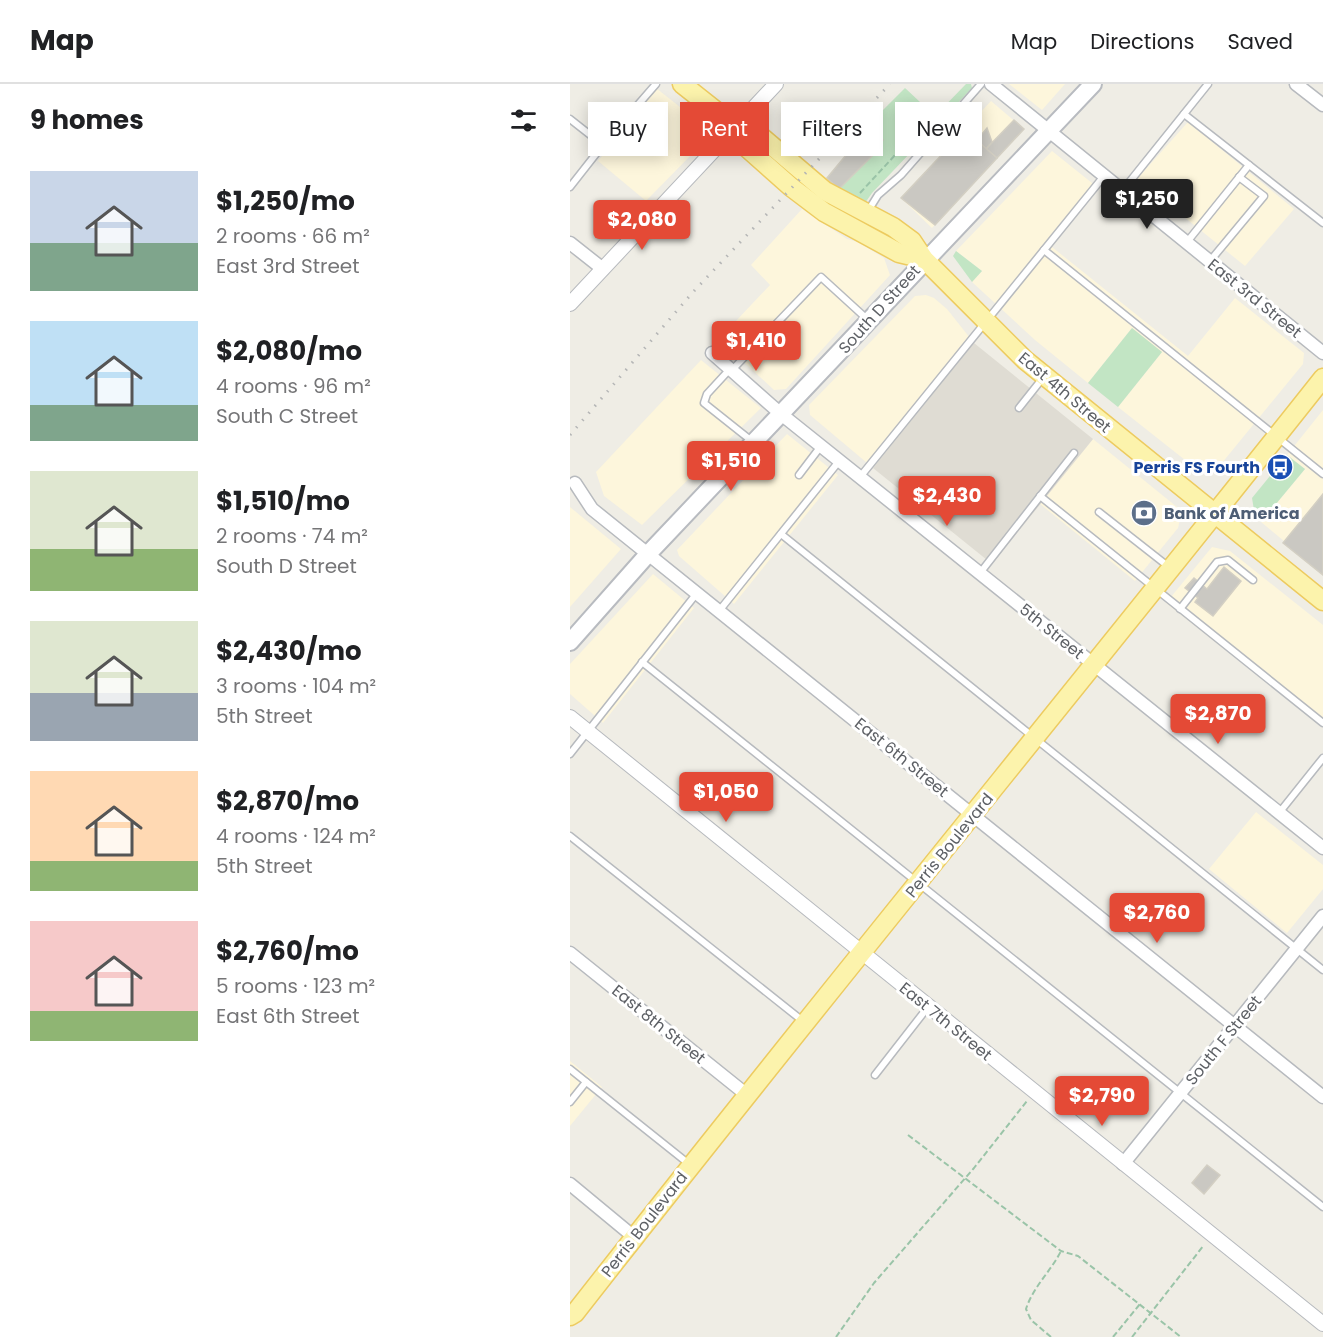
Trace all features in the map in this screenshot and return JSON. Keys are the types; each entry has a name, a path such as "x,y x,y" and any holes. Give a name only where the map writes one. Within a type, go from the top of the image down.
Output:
{"main road":[{"path":"682,84 705,102"},
{"name":"South D Street","path":"570,642 648,554 870,322 924,259 1093,84"},
{"name":"East 4th Street","path":"769,143 825,191 893,227 912,241 924,259 985,322 1045,376 1323,601"},
{"path":"756,156 791,188 824,212 899,252 924,259"},
{"name":"Perris Boulevard","path":"572,1319 690,1165 1323,378"}],"street":[{"path":"758,102 776,84"},
{"name":"East 3rd Street","path":"991,84 1323,353"},
{"path":"1296,84 1323,105"},
{"path":"570,304 707,156"},
{"path":"570,243 603,269"},
{"name":"5th Street","path":"712,353 782,414 1323,848"},
{"name":"East 6th Street","path":"575,483 592,509 1323,1097"},
{"name":"East 7th Street","path":"570,717 1323,1324"},
{"name":"South F Street","path":"1123,1164 1323,916"},
{"name":"East 8th Street","path":"570,953 747,1095"},
{"path":"570,1184 634,1237"}],"lane":[{"path":"640,102 656,84"},
{"path":"867,214 878,195 901,176 981,84"},
{"path":"1122,191 1208,84"},
{"path":"1184,114 1323,223"},
{"path":"570,119 588,133"},
{"path":"570,187 594,156"},
{"path":"1186,242 1249,165"},
{"path":"860,477 1104,176"},
{"path":"1210,261 1264,196 1239,177"},
{"path":"1044,250 1323,474"},
{"path":"754,442 706,405 704,398 821,277 870,322"},
{"path":"1019,408 1045,376"},
{"path":"799,475 822,446"},
{"path":"980,573 1074,453"},
{"path":"719,611 840,460"},
{"path":"1040,496 1323,723"},
{"path":"1099,512 1171,569"},
{"path":"781,534 1323,970"},
{"path":"1180,609 1217,562 1228,560 1253,580"},
{"path":"570,754 697,593"},
{"path":"642,662 1323,1207"},
{"path":"1280,813 1323,758"},
{"path":"570,836 806,1023"},
{"path":"875,1075 928,1007"},
{"path":"570,1069 690,1165"},
{"path":"570,1102 586,1082"}],"path":[{"path":"856,198 895,155"},
{"path":"836,1337 874,1283 1035,1092"},
{"path":"908,1135 1061,1251 1078,1257 1181,1337"},
{"path":"1132,1337 1212,1235"},
{"path":"1052,1337 1031,1320 1026,1309 1030,1298 1061,1251"},
{"path":"1113,1337 1140,1304"}],"shaded area":[{"path":"1009,84 1065,84 1042,110"},
{"path":"656,88 680,107 680,156 690,156 646,201 598,161 602,156 668,156 668,102 645,102"},
{"path":"991,101 1024,129 932,228 901,198 940,156 982,156 982,111"},
{"path":"1188,122 1294,209 1245,266 1137,179"},
{"path":"1052,151 1097,187 1052,247 1188,356 1235,298 1304,353 1303,364 1217,469 1199,471 1118,407 1162,352 1132,328 1088,383 1035,340 972,282 982,271 956,251"},
{"path":"802,209 847,239 858,242 884,258 890,275 786,389 774,390 719,339 770,285 751,265"},
{"path":"926,295 934,298 947,309 974,343 873,468 810,415 809,405 915,296"},
{"path":"974,343 1093,439 992,564 873,468"},
{"path":"701,360 761,408 642,525 604,496 596,472"},
{"path":"1323,410 1323,573 1261,522 1305,469 1287,455"},
{"path":"787,434 838,475 734,604 679,556 677,550"},
{"path":"1093,439 1182,511 1178,528 1135,581 1040,504"},
{"path":"570,507 621,549 570,607"},
{"path":"1212,547 1230,551 1323,625 1323,727 1166,603"},
{"path":"653,574 694,608 603,723 570,694 570,664"},
{"path":"1256,812 1323,865 1323,889 1287,933 1209,869"},
{"path":"570,1061 602,1087 570,1126"}],"green space":[{"path":"966,84 971,84 972,88 959,102 949,102"},
{"path":"905,88 920,102 895,102 895,156 907,156 865,203 839,189 872,156 883,156 883,110"},
{"path":"956,251 982,271 972,282 953,256"},
{"path":"1132,328 1162,352 1118,407 1088,383"},
{"path":"1287,455 1305,469 1261,522 1255,516 1252,498"}],"building":[{"path":"1014,120 1024,129 997,158 986,149"},
{"path":"987,128 992,142 986,149 982,145 982,134"},
{"path":"982,145 997,158 935,225 901,198 941,156 982,156"},
{"path":"845,156 872,156 839,189 827,178"},
{"path":"1323,494 1323,575 1283,543"},
{"path":"1224,567 1241,581 1213,616 1195,602 1198,598 1185,588 1194,578 1207,589"},
{"path":"1207,1165 1220,1175 1204,1194 1192,1183"}],"railway":[{"path":"570,435 693,292 890,84"}],"place":[{"name":"Perris FS Fourth","path":"1280,467"},
{"name":"Bank of America","path":"1144,513"}]}
